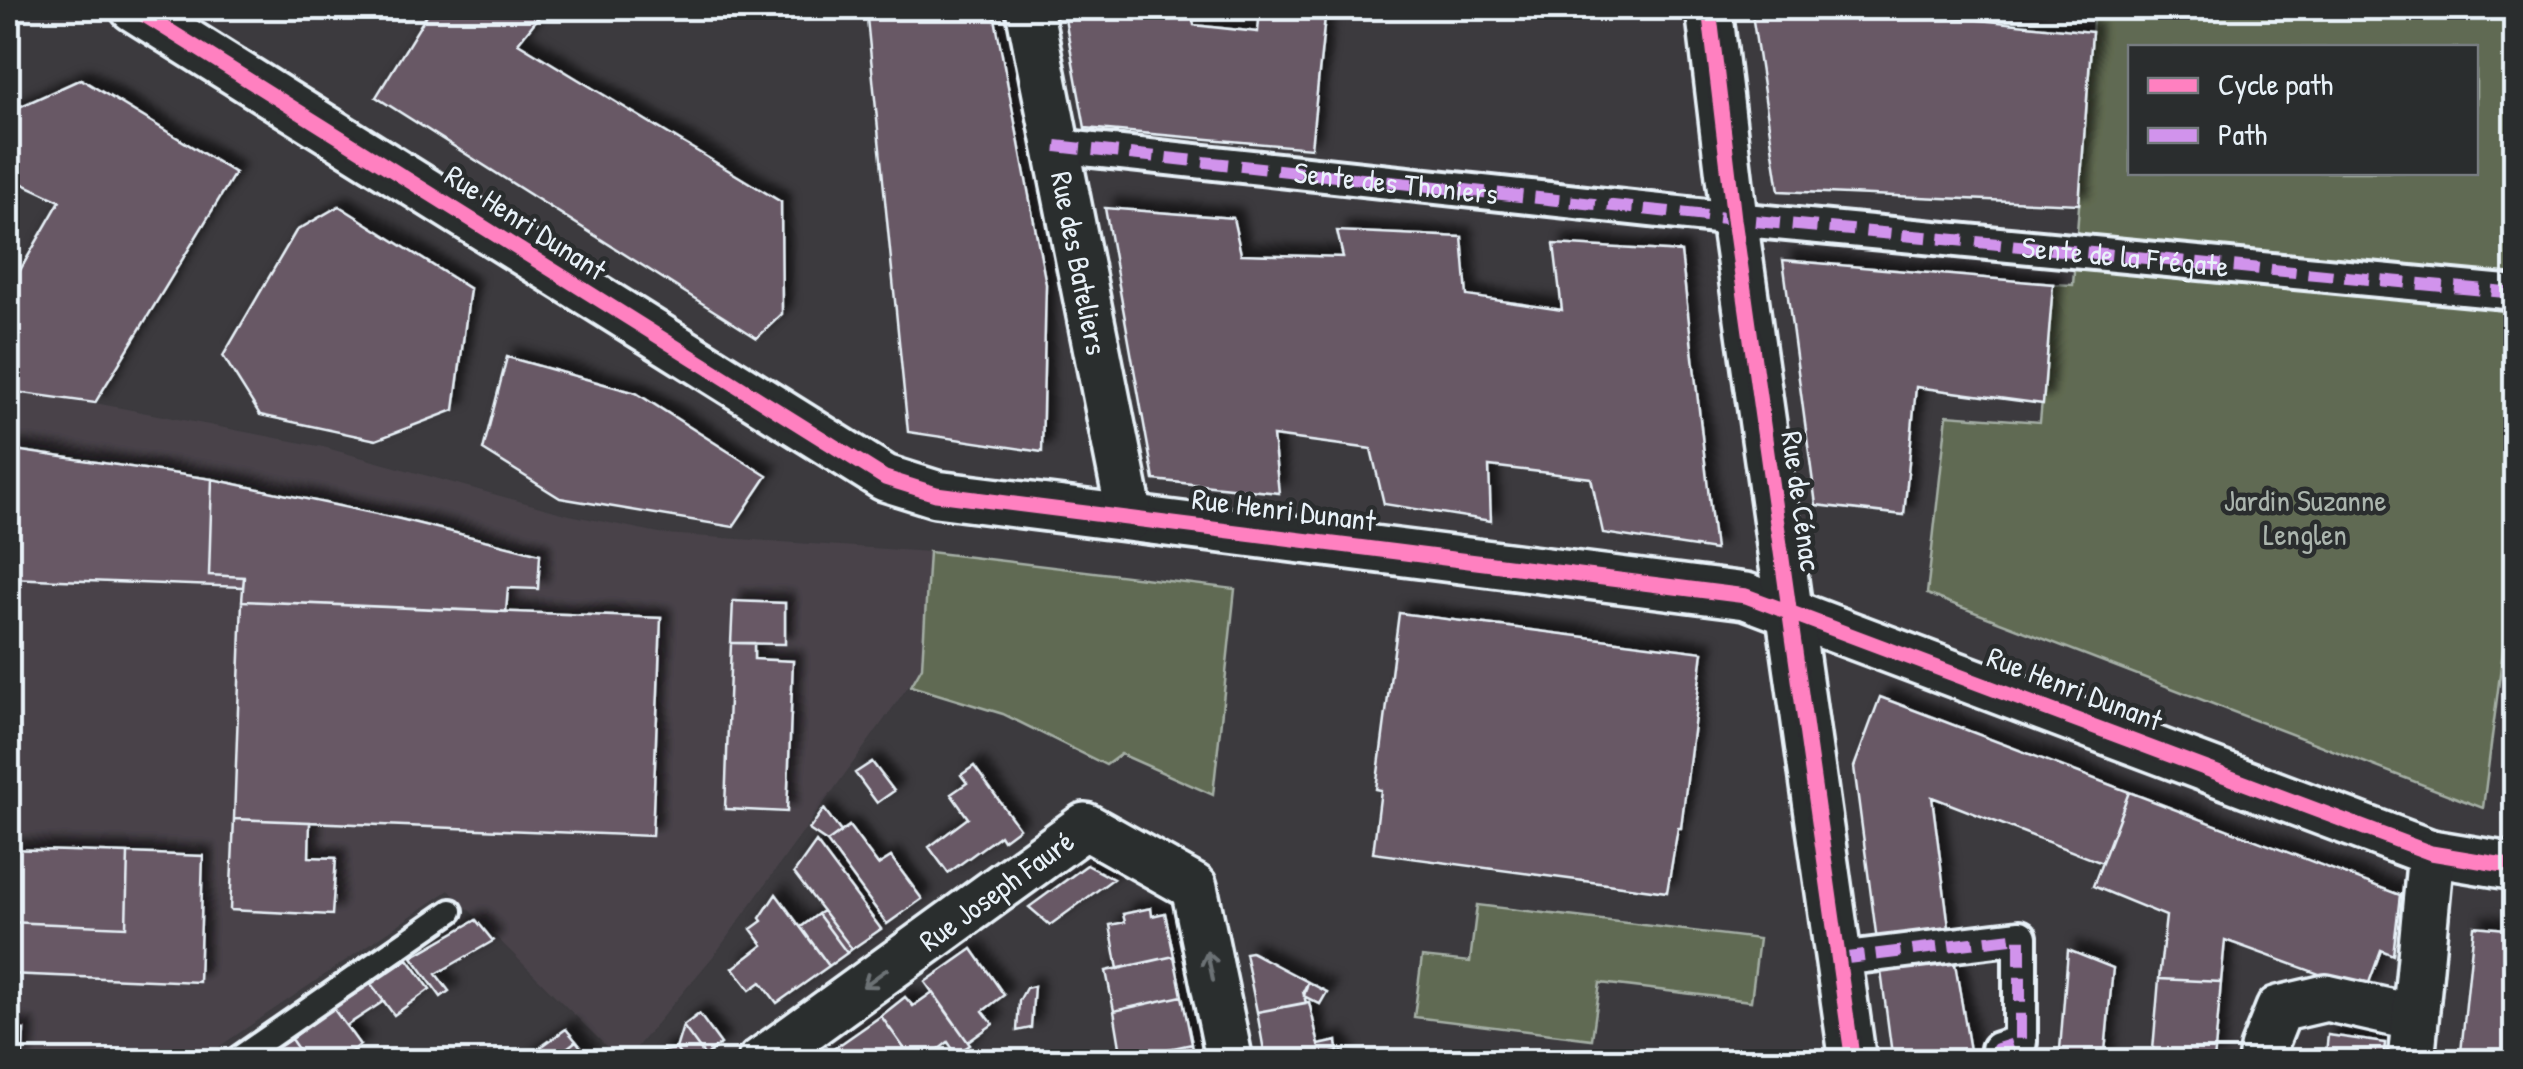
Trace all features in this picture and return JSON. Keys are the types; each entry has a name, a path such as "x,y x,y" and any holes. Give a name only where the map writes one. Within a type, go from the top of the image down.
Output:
{"street":[{"name":"Rue Henri Dunant","path":"133,8 885,478 936,494 1746,596 2431,853 2516,867"},
{"name":"Rue des Bateliers","path":"1029,8 1130,517"},
{"name":"Rue de Cénac","path":"1709,8 1734,219 1853,1062"},
{"name":"Sente des Thoniers","path":"1056,146 1734,219"},
{"name":"Sente de la Frégate","path":"1734,219 2516,293"},
{"name":"Rue Joseph Fauré","path":"760,1062 1084,826 1194,887 1230,1062"},
{"path":"2261,1062 2280,1010 2326,998 2413,1040 2431,853"},
{"path":"1839,959 2020,938 2020,1042 1998,1048 1999,1062"}],"lane":[{"path":"234,1062 451,910"}],"shaded area":[{"path":"8,391 95,403 323,447 569,515 664,534 929,552 922,667 715,954 625,1061 449,890 198,1061 8,1062"}],"green space":[{"name":"Jardin Suzanne Lenglen","path":"2094,8 2515,8 2516,548 2483,808 1927,594 1947,415 2040,422 2053,284 2073,285"},
{"path":"929,552 1235,589 1213,795 1121,754 1106,765 1003,714 911,686 922,667"},
{"path":"1477,905 1759,939 1751,1001 1600,983 1592,1039 1414,1017 1422,957 1470,962"}],"building":[{"path":"431,8 546,8 518,43 781,202 782,314 757,338 376,97"},
{"path":"866,8 993,8 1046,284 1042,452 908,432"},
{"path":"1063,8 1191,8 1194,25 1258,32 1260,8 1326,8 1311,148 1085,128"},
{"path":"1784,8 1866,8 2092,32 2079,204 1779,191 1752,14"},
{"path":"81,79 235,173 95,403 8,391 8,291 60,201 8,177 8,112"},
{"path":"339,206 470,289 454,410 376,440 260,415 223,356 296,231"},
{"path":"1105,208 1233,218 1241,254 1343,257 1337,231 1462,237 1467,296 1562,310 1554,244 1681,252 1715,550 1603,533 1591,478 1489,466 1491,521 1384,504 1371,449 1273,436 1279,493 1154,480"},
{"path":"1783,260 2053,284 2043,404 1916,387 1904,515 1816,505"},
{"path":"507,357 636,393 767,476 733,527 560,498 483,450"},
{"path":"8,449 212,479 209,575 244,577 243,587 8,578"},
{"path":"212,479 540,554 538,589 508,588 506,612 242,601 244,577 209,575"},
{"path":"242,601 661,618 652,836 234,819"},
{"path":"733,601 785,603 785,644 731,643"},
{"path":"1399,613 1703,652 1681,828 1667,892 1373,853 1381,790 1376,789"},
{"path":"731,643 754,643 754,659 793,661 787,812 725,809"},
{"path":"1880,697 2129,792 2102,863 1932,797 1972,1062 1893,1062 1854,767"},
{"path":"872,762 894,791 877,803 855,773"},
{"path":"974,766 1019,828 1003,840 1000,835 948,873 929,847 968,818 951,794 967,783 961,775"},
{"path":"2129,792 2400,895 2393,955 2381,950 2366,991 2225,940 2221,982 2159,979 2166,916 2093,886"},
{"path":"824,809 841,832 827,842 809,830"},
{"path":"234,819 310,822 309,857 336,858 332,915 230,910"},
{"path":"849,826 878,865 891,857 922,899 887,924 827,842"},
{"path":"816,842 881,929 852,949 794,873"},
{"path":"8,849 128,853 126,927 8,922"},
{"path":"128,853 203,856 199,982 8,974 8,922 126,927"},
{"path":"1087,865 1113,879 1050,925 1029,907"},
{"path":"776,894 829,966 777,1003 761,982 750,990 733,968 763,945 751,929 762,921 760,918"},
{"path":"1151,908 1152,916 1165,913 1174,956 1118,969 1110,925 1125,922 1123,914"},
{"path":"823,911 852,949 847,953 818,914"},
{"path":"818,914 847,953 829,966 801,927"},
{"path":"476,920 493,941 436,974 449,991 441,997 412,957"},
{"path":"2474,926 2516,930 2516,1062 2460,1062"},
{"path":"972,949 1004,995 983,1011 993,1024 968,1042 925,982"},
{"path":"2068,950 2113,968 2104,1062 2059,1062"},
{"path":"1251,952 1308,982 1303,992 1306,1003 1257,1012 1245,953"},
{"path":"1174,956 1182,996 1114,1011 1106,971"},
{"path":"408,959 430,989 394,1015 371,984"},
{"path":"2159,979 2221,982 2214,1062 2152,1062"},
{"path":"1308,982 1327,992 1320,1004 1304,996"},
{"path":"371,984 384,1001 346,1026 333,1008"},
{"path":"1034,986 1031,1028 1017,1031 1019,1001 1026,988"},
{"path":"933,992 970,1045 956,1054 948,1042 923,1062 914,1062 881,1016 905,997 913,1006"},
{"path":"1182,996 1192,1044 1122,1059 1114,1011"},
{"path":"1309,1002 1319,1045 1337,1041 1338,1052 1288,1062 1266,1062 1257,1012"},
{"path":"333,1008 360,1045 338,1062 307,1062 291,1039"},
{"path":"699,1014 721,1044 705,1056 683,1026"},
{"path":"881,1016 914,1062 845,1062 835,1048"},
{"path":"683,1026 705,1056 697,1062 685,1062 676,1049"},
{"path":"8,1029 24,1030 19,1062 8,1062"},
{"path":"566,1029 576,1041 563,1051 569,1059 566,1062 520,1062"},
{"path":"2328,1035 2385,1043 2383,1062 2325,1062"},
{"path":"291,1039 307,1062 256,1062"},
{"path":"576,1041 593,1062 566,1062 569,1059 563,1051"},
{"path":"1192,1044 1195,1062 1117,1060"},
{"path":"835,1048 845,1062 817,1062"},
{"path":"676,1049 685,1062 654,1062 662,1051"},
{"path":"1343,1051 1345,1062 1322,1062 1320,1056"}],"marked path":[{"path":"1056,146 1734,219 2516,293"},
{"path":"1839,959 2020,937 2020,1042 1998,1049 1999,1062"}],"cycle path":[{"path":"133,8 885,478 936,494 1746,596 2431,853 2516,867"},
{"path":"1709,8 1734,219 1853,1062"}]}
